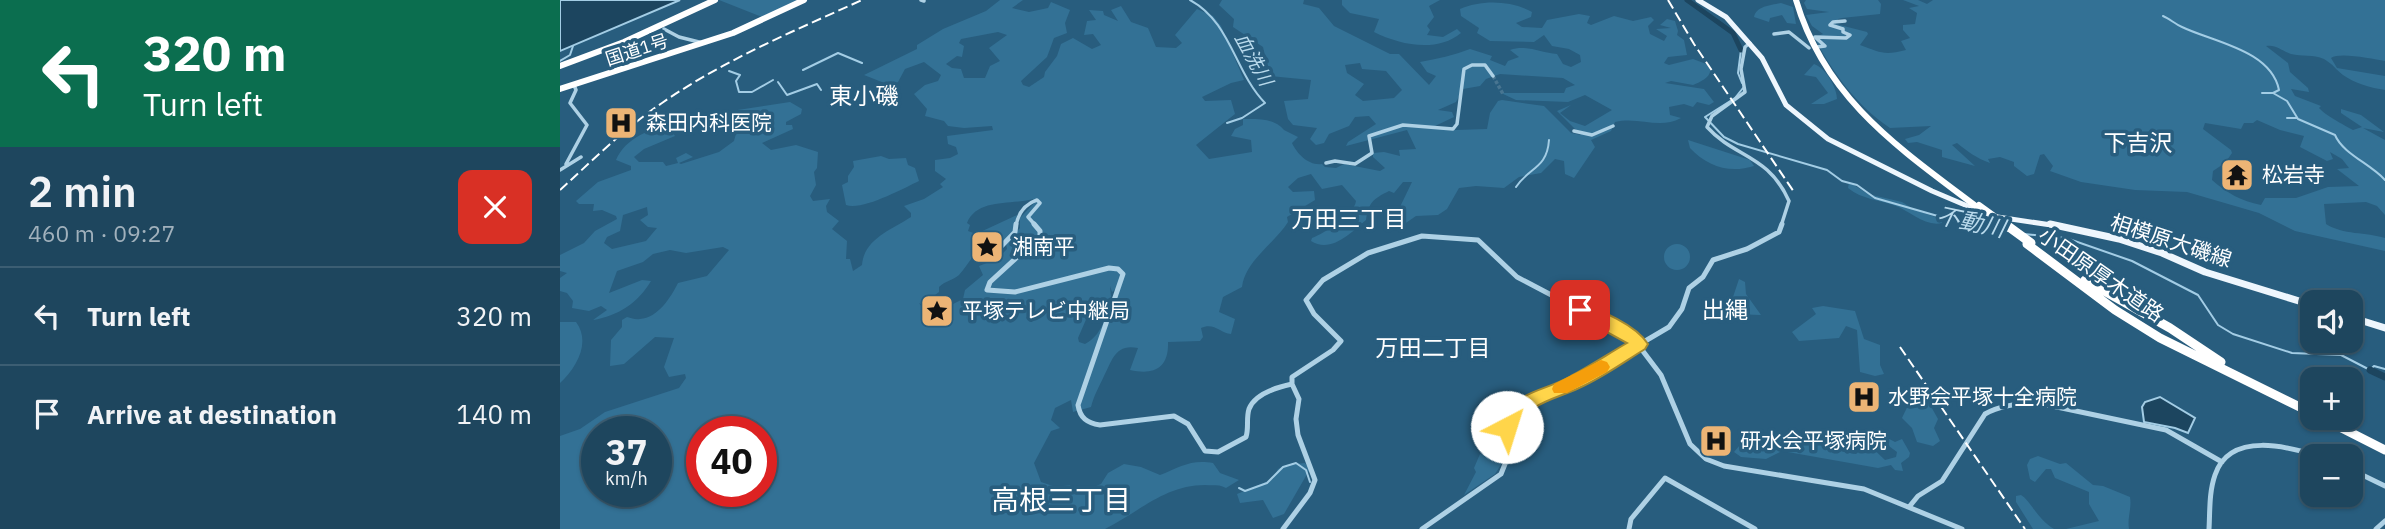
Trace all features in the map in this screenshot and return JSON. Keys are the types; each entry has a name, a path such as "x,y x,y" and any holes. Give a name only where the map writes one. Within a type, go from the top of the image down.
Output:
{"highway":[{"name":"国道1号","path":"560,89 722,37 802,0"},
{"name":"小田原厚木道路","path":"1798,0 1810,44 1837,84 1900,146 2115,310 2160,338 2300,406"},
{"path":"560,64 654,28 712,1"},
{"path":"654,28 664,29 667,24 712,1"},
{"path":"2347,430 2385,448"},
{"path":"2351,430 2385,448"}],"main road":[{"name":"相模原大磯線","path":"1698,0 1726,17 1750,43 1768,65 1786,105 1824,136 1912,182 1991,216 2044,223 2127,242 2205,272 2300,301"},
{"path":"2363,321 2385,328"}],"street":[{"path":"1817,47 1825,46 1815,37 1846,38 1850,35 1843,32 1843,29 1830,25 1833,22 1845,21"},
{"path":"664,29 679,37 705,43"},
{"path":"1774,34 1789,32 1810,48"},
{"path":"1422,529 1501,474 1507,459 1505,432 1512,417 1526,403 1574,383 1671,324 1682,309 1689,288 1703,277 1713,260 1747,249 1779,232 1789,204 1784,190 1768,169 1711,133 1708,122 1745,92 1741,69 1745,47 1750,43"},
{"path":"1326,163 1358,163 1373,152 1369,136 1381,130 1413,125 1438,130 1453,129 1457,124 1464,69 1472,65 1485,65 1493,76"},
{"path":"566,164 587,125 569,103 576,90 574,85"},
{"path":"1574,131 1592,135 1613,126"},
{"path":"560,170 581,157 569,156"},
{"path":"990,258 1013,234 1018,215 1031,202 1037,200 1040,203 1028,217 1040,231 1040,236 990,282 987,290 1016,292 1105,269 1122,271 1122,283 1078,405 1080,415 1089,423 1100,425 1174,416 1188,424 1205,451 1218,452 1247,437 1250,428 1249,412 1255,401 1279,387 1292,384"},
{"path":"1283,529 1310,493 1315,480 1298,435 1296,419 1299,399 1292,384 1295,374 1340,344 1334,331 1314,314 1306,299 1319,283 1363,255 1422,236 1478,240 1517,277 1627,333 1639,344 1661,376 1690,444 1706,459 1724,466 1864,489 1962,529"},
{"path":"1909,507 1917,496 1942,481 1985,414 1994,409 2024,402 2166,430 2222,462"},
{"path":"2209,529 2214,479 2222,462 2238,449 2263,445 2300,451"},
{"path":"2363,475 2385,486"},
{"path":"1629,529 1631,519 1665,478 1755,529"},
{"path":"2376,529 2385,521"}],"shaded area":[{"path":"560,0 680,0 560,51"},
{"path":"719,0 797,0 762,17"},
{"path":"1000,0 1023,0 1012,8 1029,12 1048,8 1051,2 1070,10 1065,23 1067,33 1054,38 1047,57 1021,81 1029,87 1044,77 1061,44 1073,38 1092,49 1101,45 1093,34 1084,35 1087,21 1096,20 1089,10 1103,11 1104,15 1118,21 1111,10 1121,6 1131,22 1148,28 1156,47 1176,48 1182,43 1175,35 1197,9 1213,16 1221,26 1244,80 1202,97 1205,101 1231,100 1235,114 1196,145 1209,159 1252,152 1251,140 1231,136 1235,129 1243,125 1243,119 1276,123 1298,137 1292,143 1304,158 1325,167 1336,168 1344,164 1380,171 1385,168 1373,157 1373,153 1384,152 1400,156 1399,150 1416,149 1407,130 1346,146 1376,124 1369,116 1355,117 1349,126 1329,134 1324,143 1316,145 1310,139 1317,128 1293,125 1288,119 1284,101 1308,99 1311,80 1270,76 1263,47 1233,27 1234,19 1219,5 1222,0 1304,0 1303,4 1319,8 1334,26 1390,54 1399,54 1429,85 1436,76 1427,72 1420,62 1470,49 1492,56 1490,60 1505,66 1508,61 1519,57 1510,50 1516,48 1557,54 1563,64 1571,67 1581,62 1580,55 1569,49 1552,46 1544,35 1534,42 1490,41 1477,33 1479,28 1461,16 1460,9 1468,6 1496,3 1523,8 1532,12 1531,17 1516,23 1522,27 1542,28 1547,20 1579,14 1590,16 1587,23 1591,25 1614,16 1633,21 1651,17 1654,20 1648,26 1650,34 1664,41 1667,36 1656,29 1671,28 1660,25 1667,19 1675,21 1677,35 1684,40 1687,55 1668,57 1664,63 1669,65 1693,59 1709,65 1710,72 1706,78 1693,85 1671,81 1665,83 1704,89 1714,102 1709,105 1697,102 1693,107 1684,104 1669,107 1670,115 1681,118 1665,123 1615,122 1611,131 1591,140 1595,147 1574,178 1565,174 1564,161 1555,159 1541,173 1519,177 1504,188 1459,188 1447,209 1438,215 1416,216 1397,229 1390,226 1388,219 1399,209 1412,182 1403,182 1394,193 1389,191 1379,196 1369,209 1366,220 1354,230 1341,240 1326,245 1311,241 1312,238 1345,218 1356,201 1342,185 1322,189 1311,174 1298,178 1288,187 1293,192 1314,191 1315,200 1287,217 1288,222 1249,269 1242,287 1223,297 1219,312 1235,319 1231,334 1206,326 1201,328 1203,337 1200,341 1168,342 1166,359 1152,371 1130,370 1138,348 1130,347 1119,351 1109,365 1091,407 1073,412 1071,400 1055,408 1051,420 1060,428 1051,431 1034,463 1041,482 1056,487 1070,485 1076,494 1101,484 1108,473 1124,464 1160,475 1192,463 1213,463 1220,473 1239,480 1226,488 1205,485 1177,489 1105,529 560,529 560,436 581,428 581,507 672,507 672,416 599,416 679,388 686,378 685,374 669,377 664,367 674,338 655,337 624,364 610,366 611,340 622,327 622,320 627,317 638,319 653,315 668,300 678,283 707,276 729,250 723,247 686,253 670,250 653,254 643,262 617,271 609,293 642,280 651,281 640,296 626,307 593,320 607,310 601,306 589,311 572,308 573,301 567,293 560,291 560,278 567,273 560,271 560,255 584,243 595,231 617,219 602,210 593,211 594,204 579,204 576,201 598,182 631,170 631,166 616,160 626,145 641,134 659,128 677,127 672,132 675,136 644,149 634,157 639,162 663,162 666,166 678,163 676,158 686,153 693,157 679,163 681,164 719,152 734,141 737,130 718,131 716,120 711,121 711,114 790,102 802,109 801,114 786,122 786,125 792,125 793,129 762,143 771,150 796,145 818,152 817,168 814,172 816,185 810,196 813,201 830,199 826,206 827,212 839,221 832,229 847,241 846,259 850,259 853,271 862,265 873,242 911,217 911,213 904,206 924,199 943,187 940,184 946,179 935,171 935,160 958,154 956,147 948,144 947,136 993,130 992,126 948,126 944,121 925,116 927,109 914,94 925,85 938,81 941,75 924,62 905,69 898,82 892,86 864,75 917,49 917,45 943,29 986,11","holes":["998,32 1007,35 989,48 1000,61 990,66 985,78 964,78 961,69 946,64 957,56 962,57 964,46 959,43 961,39","1360,63 1362,69 1386,71 1402,90 1394,98 1363,101 1355,95 1364,84 1347,73 1345,65","1500,74 1563,78 1575,85 1566,88 1564,93 1501,93 1516,100 1568,102 1585,95 1612,110 1585,126 1570,121 1560,113 1571,105 1557,111 1581,135 1571,133 1544,106 1502,100 1498,101 1490,113 1487,129 1456,130 1435,126 1454,117 1452,112 1438,110 1456,102 1463,89 1480,86 1486,79","1033,199 1035,202 1020,218 1020,228 1006,244 1007,249 997,259 979,266 983,275 965,290 963,299 949,306 942,314 930,316 928,308 922,307 919,303 924,306 934,303 931,298 939,292 939,287 959,275 982,246 1001,238 995,248 998,248 1015,229 1017,215 976,234 968,231 970,225 967,223 972,215 987,206","647,207 648,215 640,220 648,227 657,228 646,241 612,249 604,243 607,237 620,231 623,215","1110,286 1112,292 1117,288 1105,320 1092,340 1085,344 1079,342 1078,338 1088,315 1097,305 1111,297"]},
{"path":"1342,0 1440,0 1429,6 1434,17 1427,26 1430,30 1427,35 1443,37 1457,29 1461,33 1441,43 1430,45 1395,40 1374,32 1379,19 1350,13 1342,5"},
{"path":"1806,0 1878,0 1881,4 1880,14 1842,18 1838,19 1836,24 1867,32 1860,45 1887,53 1906,50 1901,41 1910,38 1903,30 1903,25 1915,24 1917,13 1909,8 1919,6 1903,0 1918,0 1927,4 1933,0 2385,0 2385,61 2349,56 2331,58 2337,68 2385,76 2385,90 2352,80 2320,57 2291,54 2266,46 2288,63 2290,72 2308,88 2309,92 2291,89 2295,96 2321,106 2319,108 2326,114 2353,130 2362,127 2341,113 2341,109 2361,115 2384,132 2363,128 2385,140 2385,215 2377,206 2366,202 2324,204 2326,224 2340,230 2385,238 2385,251 2295,231 2259,213 2187,192 2135,190 2081,182 2050,171 2053,166 2044,154 2040,155 2034,174 2027,176 2014,166 2014,162 2000,157 1988,159 1990,163 1976,157 1957,143 1952,145 1975,166 1942,157 1942,150 1917,142 1908,143 1905,139 1919,135 1931,126 1890,128 1866,109 1829,63 1814,37 1823,34 1812,26 1806,15 1829,12 1807,9 1804,3","holes":["2257,120 2304,136 2300,147 2327,161 2333,159 2330,152 2342,159 2349,168 2337,169 2359,186 2328,187 2296,198 2265,198 2261,205 2235,196 2212,180 2213,171 2225,163 2232,153 2203,129 2205,123 2241,129 2244,123"]},
{"path":"1781,3 1793,7 1796,24 1787,23 1782,15 1770,18 1769,22 1754,17 1761,8"},
{"path":"1814,64 1830,79 1837,99 1824,104 1811,104 1828,93 1816,77 1804,75"},
{"path":"1688,140 1750,160 1754,166 1727,169 1711,164 1690,148"},
{"path":"881,156 889,159 906,158 908,165 915,168 919,181 872,202 846,205 842,185 848,182 848,176 854,167 853,161"},
{"path":"1849,182 1868,194 1902,202 1915,210 1941,219 1942,223 1930,223 1896,206 1859,195 1848,188"},
{"path":"1677,244 1686,248 1690,257 1686,266 1677,270 1668,266 1664,257 1668,248"},
{"path":"1739,279 1745,282 1746,294 1761,315 1733,314 1732,300"},
{"path":"1823,306 1855,311 1864,339 1880,345 1880,365 1884,374 1875,376 1860,372 1857,330 1846,326 1839,338 1799,341 1792,332 1816,314 1812,308"},
{"path":"560,322 576,322 582,346 572,370 560,383"},
{"path":"1919,392 1924,394 1938,419 1934,428 1940,441 1933,446 1917,442 1912,428 1902,418 1911,399"},
{"path":"2160,397 2195,418 2188,433 2144,422 2142,407 2145,402"},
{"path":"1872,430 1895,442 1902,439 1910,453 1901,463 1903,471 1895,470 1891,465 1878,468 1782,451 1766,459 1741,457 1734,452 1740,445 1758,451 1772,435 1785,437 1813,434 1829,442 1830,449 1856,454 1868,444 1885,460 1896,457 1897,452 1871,433"},
{"path":"1480,454 1499,459 1502,463 1495,474 1464,495 1476,472 1474,468"},
{"path":"2038,456 2060,464 2066,463 2093,485 2103,486 2130,497 2129,529 2066,529 2099,521 2089,504 2089,492 2055,478 2051,469 2046,469 2035,482 2030,479 2027,465 2030,459"},
{"path":"1305,463 1310,469 1284,514 1273,518 1263,500 1240,503 1237,494 1273,479 1278,469 1286,465"},
{"path":"2021,495 2054,529 2033,529 2016,502 2016,496"}],"waterway":[{"name":"血洗川","path":"1190,0 1204,9 1215,21 1246,76 1265,103 1242,118 1227,123"},
{"name":"不動川","path":"1687,0 1733,33 1741,50"},
{"path":"2163,16 2182,27 2253,56 2274,76 2279,90 2273,93 2287,101 2298,119 2335,135 2344,148 2385,180"},
{"path":"560,61 570,55 573,46"},
{"name":"不動川","path":"1741,50 1738,73 1742,83"},
{"path":"803,70 838,53 862,63"},
{"path":"729,71 740,75 736,81 739,92 752,92 773,80"},
{"path":"778,82 787,95 817,84 821,90"},
{"name":"不動川","path":"1743,88 1735,98 1705,117 1724,137 1738,144 1827,170 1842,181 1857,185 1875,198 1969,225 2009,231"},
{"path":"2262,93 2272,93"},
{"path":"2287,118 2297,118"},
{"path":"1516,187 1545,157 1549,140"},
{"name":"不動川","path":"2024,234 2066,238 2132,261 2198,295 2218,325 2233,334 2292,353 2341,355 2370,370 2374,366 2385,369"},
{"name":"不動川","path":"2370,370 2385,377"},
{"path":"1239,488 1245,491 1267,483 1283,467 1296,463 1306,470 1310,482"}],"tunnel":[{"path":"1493,76 1503,94"}],"railway":[{"path":"560,190 635,123 662,103 710,73 760,47 862,0"},
{"path":"1668,0 1694,44 1794,192"},
{"path":"1900,347 2025,529"}],"slow traffic":[{"path":"1561,389 1601,367"}],"place":[{"name":"森田内科医院","path":"621,123"},
{"name":"松岩寺","path":"2237,175"},
{"name":"湘南平","path":"987,247"},
{"name":"平塚テレビ中継局","path":"937,311"},
{"name":"水野会平塚十全病院","path":"1864,397"},
{"name":"研水会平塚病院","path":"1716,441"}],"district":[{"name":"東小磯","path":"864,96"},
{"name":"下吉沢","path":"2138,143"},
{"name":"万田三丁目","path":"1349,219"},
{"name":"出縄","path":"1725,310"},
{"name":"万田二丁目","path":"1433,348"},
{"name":"高根三丁目","path":"1061,500"}],"route":[{"path":"1507,427 1512,417 1531,399 1574,383 1639,344 1627,333 1580,310"}]}
